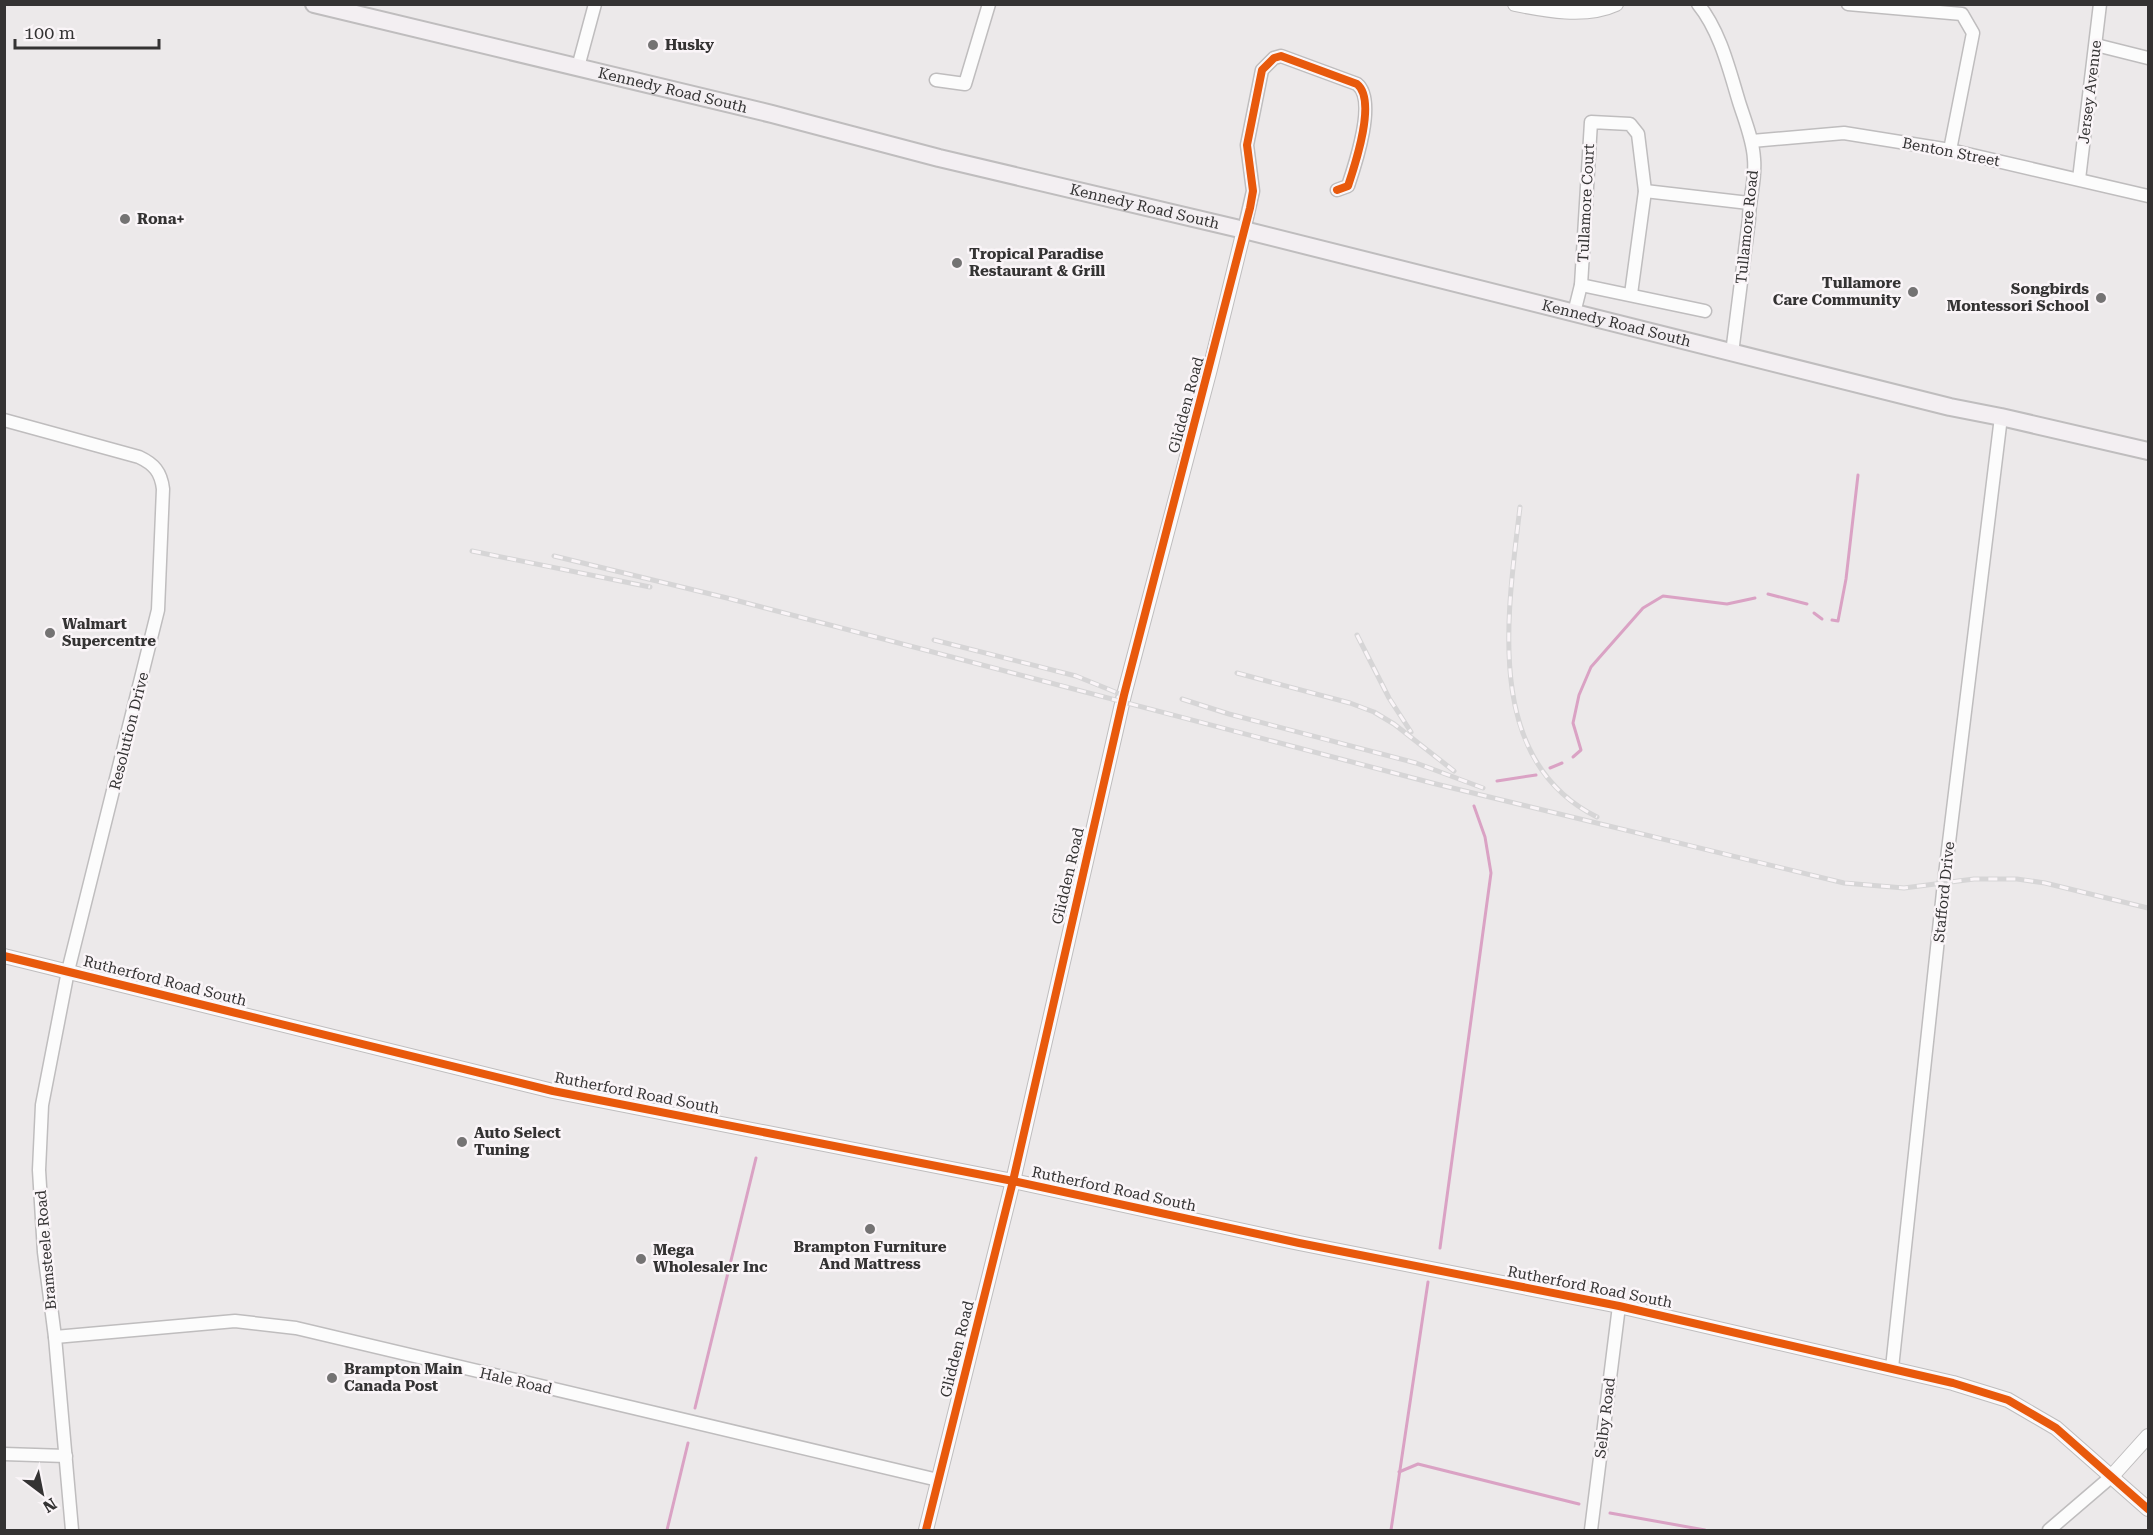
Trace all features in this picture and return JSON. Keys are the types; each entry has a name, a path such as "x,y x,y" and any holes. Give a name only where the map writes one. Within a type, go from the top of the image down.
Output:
{"main road":[{"name":"Kennedy Road South","path":"314,4 772,114 939,158 1244,230 1939,405 2148,451"}],"street":[{"path":"578,67 595,4"},
{"path":"936,80 965,84 989,4"},
{"path":"1515,4 1555,12 1591,10 1616,4"},
{"name":"Tullamore Road","path":"1698,4 1714,32 1752,141 1755,177 1749,203 1749,219 1732,353"},
{"path":"1848,4 1962,14 1966,19 1973,33 1950,150"},
{"name":"Jersey Avenue","path":"2079,179 2100,4"},
{"path":"2096,45 2148,58"},
{"path":"1244,230 1253,191 1247,145 1263,70 1274,58 1281,56 1361,87 1366,104 1358,158 1348,186 1337,190"},
{"name":"Tullamore Court","path":"1574,313 1581,285 1591,122 1630,124 1638,134 1645,191 1631,294"},
{"name":"Benton Street","path":"1752,141 1844,133 1950,150 2148,196"},
{"path":"1645,191 1749,203"},
{"name":"Glidden Road","path":"926,1530 1013,1181 1124,695 1210,369 1244,230"},
{"name":"Tullamore Court","path":"1581,285 1706,311"},
{"name":"Stafford Drive","path":"1892,1368 1947,863 2001,417"},
{"name":"Resolution Drive","path":"4,420 139,457 149,461 162,478 158,610 68,971"},
{"name":"Rutherford Road South","path":"4,956 553,1091 1013,1181 1299,1243 1618,1306 1892,1368 2008,1400 2056,1428 2148,1509"},
{"name":"Bramsteele Road","path":"68,971 42,1105 39,1164 44,1252 55,1336 72,1530"},
{"name":"Selby Road","path":"1591,1530 1618,1306"},
{"name":"Hale Road","path":"55,1336 235,1321 296,1329 938,1480"},
{"path":"2049,1530 2112,1476 2148,1436"},
{"path":"4,1454 66,1456"}],"waterway":[{"path":"1832,620 1838,621 1846,579 1858,475"},
{"path":"1768,594 1807,604"},
{"path":"1573,757 1581,750 1573,723 1579,695 1591,667 1643,608 1663,596 1727,604 1755,598"},
{"path":"1814,613 1822,619"},
{"path":"1550,768 1562,763"},
{"path":"1497,781 1536,775"},
{"path":"1440,1248 1491,873 1485,837 1474,806"},
{"path":"695,1408 756,1158"},
{"path":"1391,1530 1428,1282"},
{"path":"667,1530 688,1443"},
{"path":"1399,1472 1418,1464 1579,1504"},
{"path":"1610,1513 1705,1530"}],"railway":[{"path":"1520,507 1511,591 1509,636 1511,680 1519,721 1535,759 1560,792 1597,817"},
{"path":"472,551 650,587"},
{"path":"554,556 727,598 1436,784 1844,883 1904,888 1974,879 2017,879 2045,883 2148,908"},
{"path":"1357,635 1389,698 1411,732"},
{"path":"934,640 1076,676 1125,696"},
{"path":"1237,673 1350,703 1374,712 1394,724 1454,771"},
{"path":"1182,699 1229,714 1416,763 1483,788"}],"cycle path":[{"path":"926,1530 1013,1181 1124,695 1250,208 1253,191 1247,145 1262,70 1274,58 1281,56 1357,84 1363,92 1365,118 1359,149 1348,186 1337,190"},
{"path":"4,956 553,1091 1013,1181 1299,1243 1619,1306 1953,1383 2008,1400 2056,1428 2148,1509"}],"place":[{"name":"Husky","path":"653,45"},
{"name":"Rona+","path":"125,219"},
{"name":"Tropical Paradise Restaurant & Grill","path":"957,263"},
{"name":"Tullamore Care Community","path":"1913,292"},
{"name":"Songbirds Montessori School","path":"2101,298"},
{"name":"Walmart Supercentre","path":"50,633"},
{"name":"Auto Select Tuning","path":"462,1142"},
{"name":"Brampton Furniture And Mattress","path":"870,1229"},
{"name":"Mega Wholesaler Inc","path":"641,1259"},
{"name":"Brampton Main Canada Post","path":"332,1378"}]}
